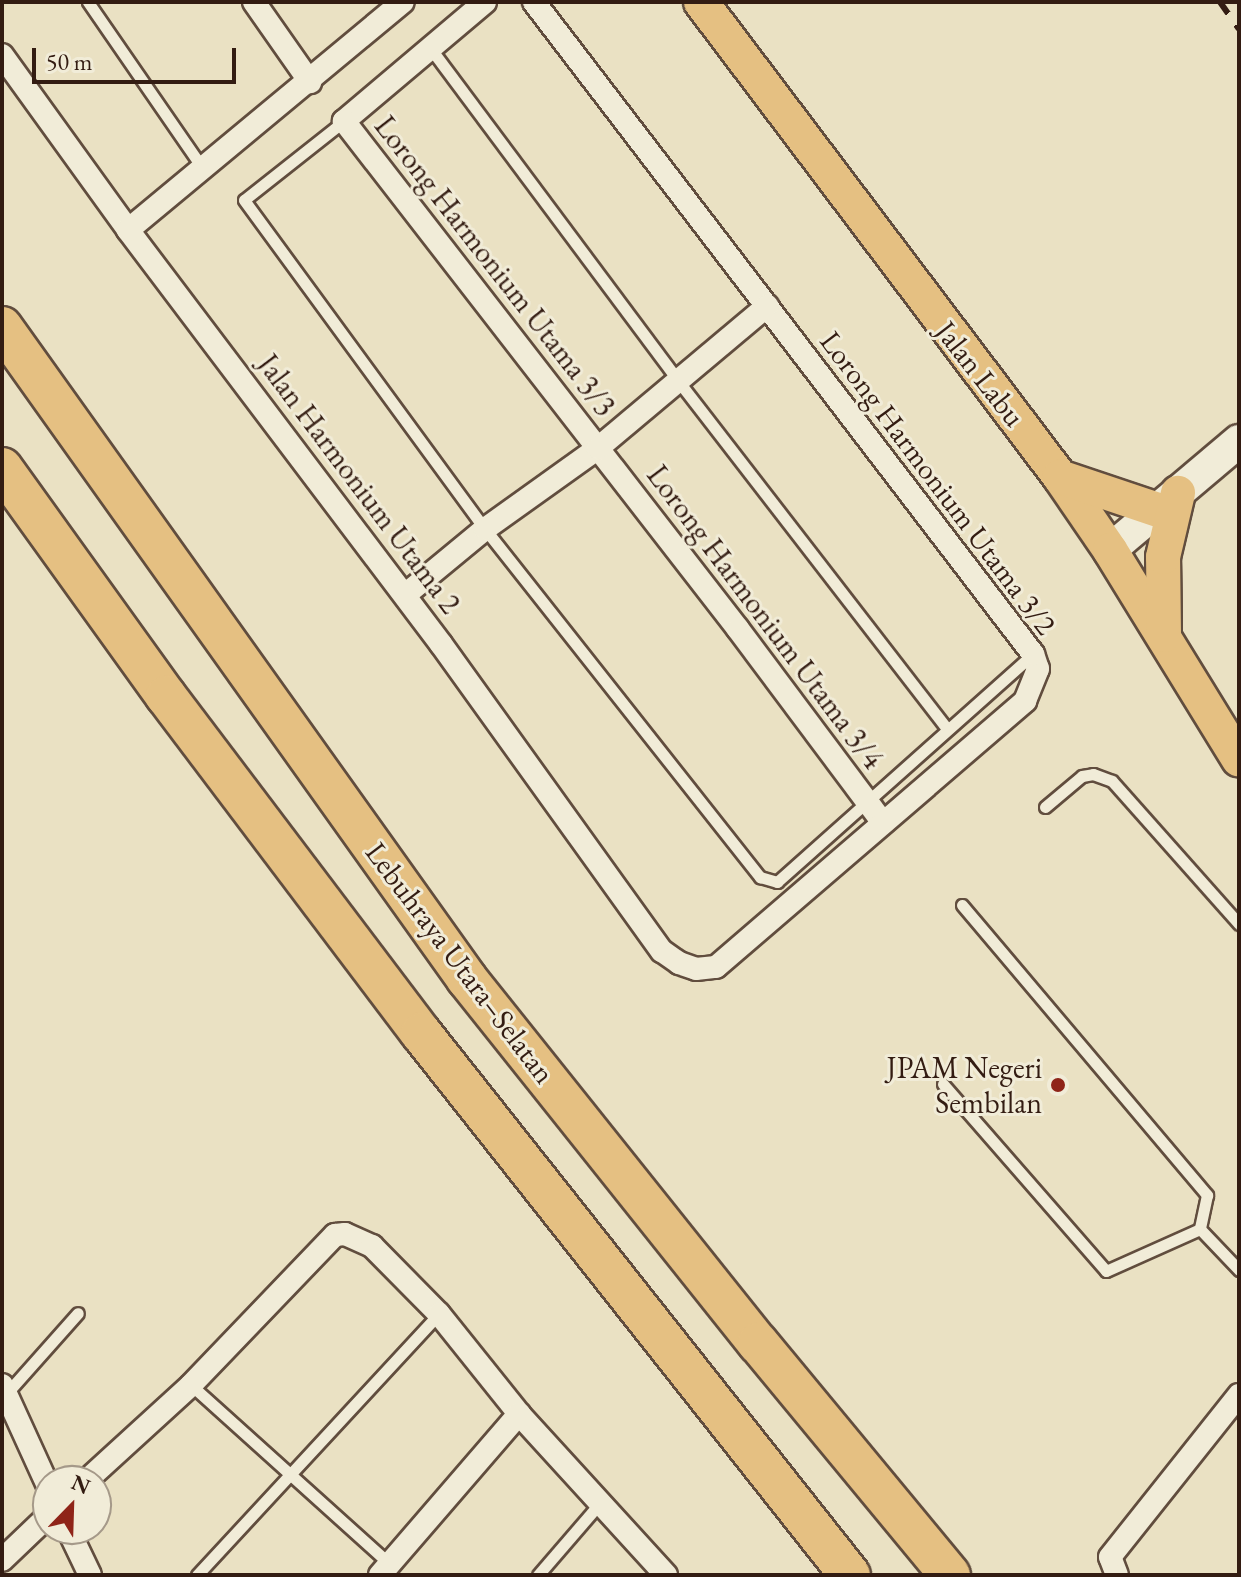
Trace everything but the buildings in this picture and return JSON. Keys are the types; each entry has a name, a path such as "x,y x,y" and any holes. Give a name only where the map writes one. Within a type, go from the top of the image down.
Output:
{"highway":[{"name":"Lebuhraya Utara–Selatan","path":"2,327 467,979 758,1343 950,1575"},
{"path":"2,468 166,696 421,1033 850,1575"}],"main road":[{"name":"Jalan Labu","path":"701,2 1060,477 1110,550 1239,760"},
{"path":"1110,550 1239,441"},
{"path":"1060,477 1168,501"},
{"path":"1164,638 1163,557 1168,501"}],"street":[{"path":"254,2 310,82"},
{"path":"128,230 403,2"},
{"path":"344,121 485,2"},
{"name":"Lorong Harmonium Utama 3/2","path":"534,2 1033,654 1038,669 1025,701 883,823"},
{"name":"Jalan Harmonium Utama 2","path":"2,55 128,230 405,595 662,951 679,963 696,969 716,967 883,823"},
{"name":"Lorong Harmonium Utama 3/3","path":"344,121 598,448"},
{"path":"405,595 485,529 598,448 767,306"},
{"name":"Lorong Harmonium Utama 3/4","path":"598,448 883,823"},
{"path":"104,1465 191,1385 335,1235 363,1240 439,1314 519,1414 666,1575"},
{"path":"4,1390 38,1465"},
{"path":"1113,1566 1239,1395"},
{"path":"385,1569 519,1414"},
{"path":"2,1560 32,1531"},
{"path":"76,1545 90,1575"}],"lane":[{"path":"88,2 203,169"},
{"path":"431,49 679,382 947,729"},
{"path":"344,121 244,200 485,529 760,877 777,882 1033,654"},
{"path":"1045,807 1082,776 1093,774 1112,781 1239,924"},
{"path":"962,905 1207,1195 1200,1229"},
{"path":"943,1084 1106,1271 1200,1229"},
{"path":"1200,1229 1239,1270"},
{"path":"4,1390 78,1313"},
{"path":"197,1575 439,1314"},
{"path":"191,1385 291,1476 385,1569"},
{"path":"538,1575 600,1503"}],"railway":[{"path":"1220,2 1239,29"}],"place":[{"name":"JPAM Negeri Sembilan","path":"1058,1085"}]}
